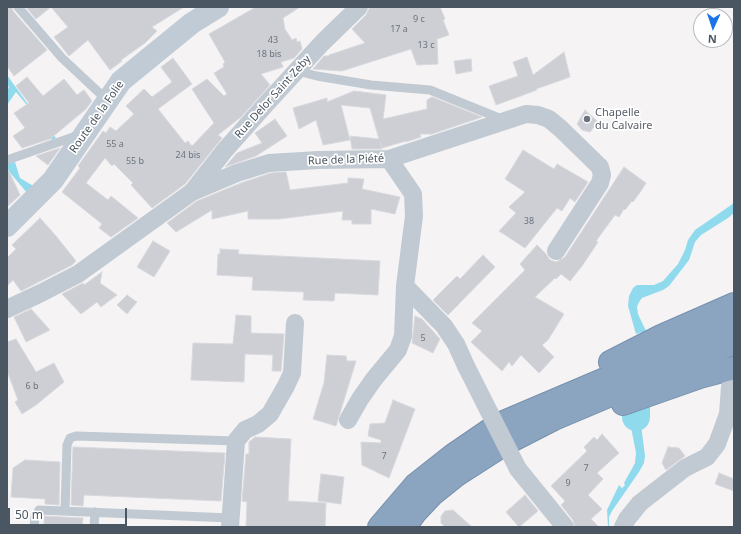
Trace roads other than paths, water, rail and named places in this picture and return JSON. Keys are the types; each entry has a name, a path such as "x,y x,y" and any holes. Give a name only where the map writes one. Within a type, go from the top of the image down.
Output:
{"highway":[{"path":"405,527 416,512 432,495 457,475 500,435 567,395 611,362 661,336 734,304"},
{"path":"567,395 734,324"},
{"path":"554,420 734,343"},
{"path":"379,527 415,485 453,455 500,435 554,420 606,410 700,377 734,368"}],"street":[{"name":"Route de la Folie","path":"7,226 53,180 121,81 192,23 218,7"},
{"name":"Rue Delor Saint Zeby","path":"192,192 225,150 266,104 322,43 359,7"},
{"name":"Rue de la Piété","path":"7,309 78,274 192,192 237,173 269,163 318,160 389,159 526,114 538,115 549,119 600,167 602,175 600,183 556,251"},
{"path":"348,420 374,379 398,350 403,336 405,286 414,216 413,194 389,159"},
{"path":"405,286 444,326 456,344 518,469 565,527"},
{"path":"230,523 236,441 244,430 258,424 270,414 286,386 292,373 295,323"},
{"path":"623,527 627,519 640,503 685,468 707,457 717,444 728,414 730,387 734,382"}],"lane":[{"path":"18,7 62,58 108,100"},
{"path":"297,70 317,76 371,85 430,90 506,120"},
{"path":"7,160 86,132"},
{"path":"65,511 68,445 70,438 76,436 236,441"},
{"path":"34,527 35,517 39,510 95,512 230,523"},
{"path":"94,527 95,512"}],"water":[{"path":"7,75 32,110 56,138 52,140 32,111 16,92 7,105 7,91 9,87 7,84"},
{"path":"15,162 20,178 35,187 28,194 7,169 7,164"},
{"path":"734,203 734,213 701,235 695,242 689,260 669,286 663,290 642,298 639,302 637,307 638,314 646,331 636,334 628,306 629,296 633,288 637,285 654,285 663,281 678,264 688,240 695,230"},
{"path":"631,417 640,417 645,456 644,463 612,511 609,517 608,527 607,510 619,485 622,488 625,485 624,483 635,463 636,453 631,427"}],"waterway":[{"path":"636,406 636,417"}],"place":[{"name":"Chapelle du Calvaire","path":"587,119"}]}
